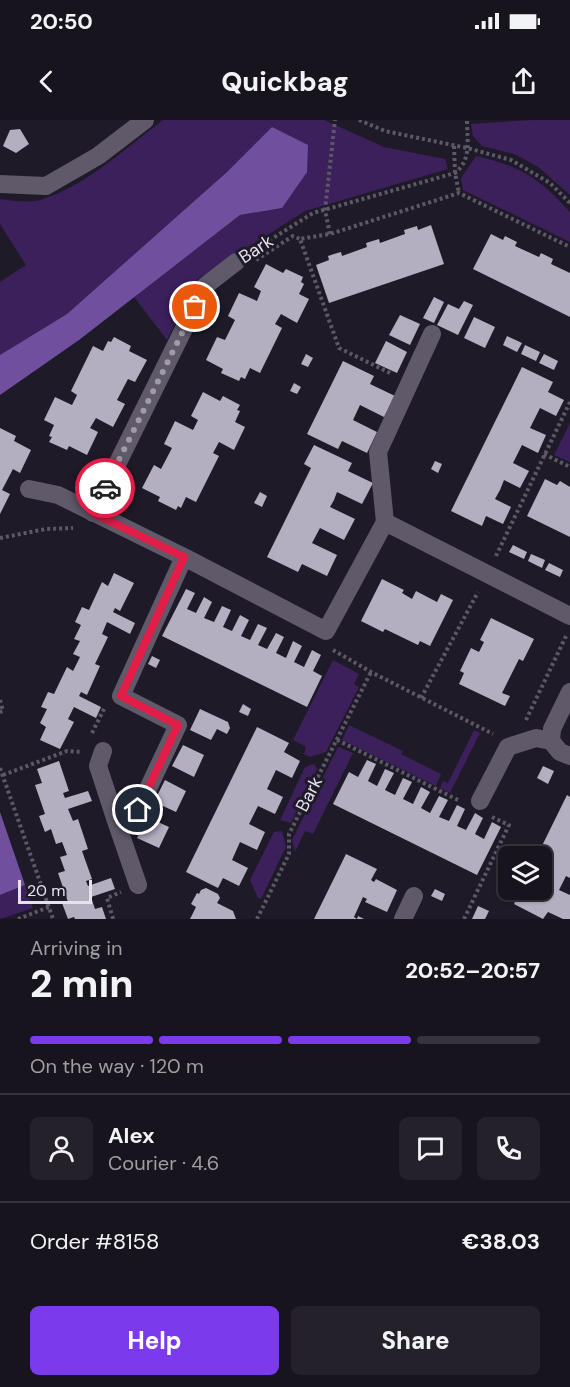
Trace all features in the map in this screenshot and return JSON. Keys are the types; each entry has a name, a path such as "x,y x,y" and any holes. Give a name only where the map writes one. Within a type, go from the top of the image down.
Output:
{"street":[{"path":"0,184 46,186 98,156 145,120"},
{"name":"Bark","path":"93,513 205,286 236,262"},
{"path":"29,489 58,495 326,631 385,522 378,452 432,334"},
{"path":"385,522 570,616"},
{"path":"115,818 138,810 178,725 121,696 184,557"},
{"path":"551,741 552,729 570,692"},
{"path":"478,805 507,747 536,738 551,741 560,752 570,756"},
{"path":"96,753 138,885"},
{"path":"403,919 414,896"}],"path":[{"path":"330,234 325,210 335,120"},
{"path":"359,120 385,131 467,148 511,160 550,183 570,203"},
{"path":"454,173 464,165 467,148 467,120"},
{"path":"454,146 454,173 459,193"},
{"name":"Bark","path":"236,262 313,213 454,173"},
{"path":"409,382 339,348 300,239 330,234 459,193 570,247"},
{"path":"422,698 487,575 570,402"},
{"path":"544,454 570,467"},
{"path":"0,538 46,529 81,527 93,513"},
{"path":"326,631 334,652 499,737 507,747 520,733 570,628"},
{"name":"Bark","path":"257,919 290,854 289,834 371,672"},
{"path":"3,775 67,751 96,753 110,698 121,696"},
{"path":"0,700 3,711 0,712"},
{"path":"337,740 478,805 509,825 464,919"},
{"path":"0,768 53,919"},
{"path":"113,919 107,898 138,885"},
{"path":"18,919 49,907"}],"shaded area":[{"path":"163,120 324,120 384,147 445,159 448,169 305,211 198,279 167,340 134,297 240,215 282,208 272,127 227,172 67,314 0,355 0,282 26,265 0,224 0,199 35,201 62,192 107,164"},
{"path":"570,120 570,195 537,166 514,154 482,146 473,136 471,124"},
{"path":"272,127 308,145 307,172 282,208 240,215 79,340 0,395 0,355 67,314 227,172"},
{"path":"476,156 517,169 549,190 570,212 570,242 463,190 461,178"},
{"path":"570,423 570,462 554,455"},
{"path":"333,660 359,674 354,684 359,687 326,752 310,757 304,754 306,747 293,740"},
{"path":"349,725 403,751 401,754 441,774 436,786 342,740"},
{"path":"474,730 480,733 450,793 440,788 443,781 448,783"},
{"path":"338,747 353,753 313,834 305,831 295,852 292,840"},
{"path":"314,764 317,769 291,823 280,820 305,767"},
{"path":"0,812 25,885 0,895"},
{"path":"282,831 286,847 261,899 258,898 250,880 274,832"},
{"path":"25,885 33,908 0,919 0,895"}],"building":[{"path":"20,129 29,144 16,153 3,146 10,130"},
{"path":"431,225 444,264 329,303 316,265 329,260 328,256 341,252 342,256 367,247 366,243 379,239 380,243 405,234 404,230 417,226 418,230"},
{"path":"491,234 503,240 505,236 517,242 515,246 539,257 541,253 553,259 551,264 570,273 570,317 473,269"},
{"path":"266,264 283,273 286,269 303,277 301,282 304,284 299,294 309,299 297,323 281,314 275,324 282,328 260,373 250,368 245,379 241,377 239,381 221,373 223,369 206,360 217,337 225,340 235,320 228,316 239,293 257,301 261,291 254,287"},
{"path":"434,297 444,302 434,323 423,318"},
{"path":"464,301 473,305 458,335 437,325 448,304 459,309"},
{"path":"400,315 420,324 410,345 389,335"},
{"path":"474,317 495,327 485,348 464,338"},
{"path":"507,336 522,343 517,352 503,345"},
{"path":"114,337 131,346 129,351 147,360 135,382 128,379 117,400 125,404 113,427 96,418 90,428 98,432 87,455 69,446 67,450 49,442 54,425 44,420 55,397 72,405 77,395 71,391 93,346 103,351 108,341 111,342"},
{"path":"386,341 407,352 397,373 375,363"},
{"path":"525,345 540,352 536,361 521,354"},
{"path":"306,354 313,358 308,367 301,364"},
{"path":"544,354 558,361 554,370 539,363"},
{"path":"343,361 374,376 370,384 395,396 384,417 360,405 353,420 377,432 367,453 342,441 338,449 307,434"},
{"path":"522,367 553,382 548,392 564,400 556,416 540,408 530,428 546,435 538,453 522,445 513,463 529,471 520,488 504,480 495,499 511,507 503,524 486,516 482,526 451,511"},
{"path":"294,383 301,387 297,394 290,391"},
{"path":"203,392 220,401 223,396 240,405 235,422 245,427 234,450 219,442 213,453 219,456 196,502 186,497 181,508 178,506 176,510 158,501 160,497 142,488 154,465 161,469 172,448 164,444 175,421 193,430 198,420 191,416"},
{"path":"0,428 16,436 14,441 31,450 20,473 13,469 2,490 10,494 0,514"},
{"path":"314,445 352,463 348,471 373,483 362,504 337,492 330,507 355,519 344,540 320,528 312,543 337,555 327,576 302,564 298,572 267,557 311,468 304,464"},
{"path":"435,461 442,464 438,473 431,469"},
{"path":"545,479 557,485 560,481 570,487 570,537 527,516"},
{"path":"260,492 267,496 262,507 254,503"},
{"path":"513,545 527,552 524,559 509,552"},
{"path":"531,554 545,560 542,568 528,561"},
{"path":"549,563 563,570 560,577 545,570"},
{"path":"114,573 134,583 120,611 115,608 113,612 135,623 130,634 107,622 102,634 108,637 95,664 100,666 87,695 81,692 79,696 101,707 96,718 74,707 68,719 74,722 60,749 40,740 46,727 40,723 47,709 41,707 48,692 54,694 67,667 73,671 80,657 73,654 80,641 74,639 81,625 75,622 82,607 89,610 102,582 108,586"},
{"path":"382,579 404,590 402,593 412,599 416,591 437,602 441,594 453,600 430,646 420,641 418,645 385,629 383,632 361,621"},
{"path":"186,589 195,593 187,609 196,613 204,597 212,602 204,618 214,622 222,606 231,610 223,627 232,631 240,615 249,620 241,636 250,640 258,624 267,628 258,645 267,649 276,633 284,637 276,653 286,658 293,641 302,646 294,662 304,667 312,650 321,655 313,671 322,676 307,707 162,636"},
{"path":"491,618 534,639 523,661 519,659 502,693 510,696 505,706 459,684 464,673 460,671 471,648 479,652 484,642 480,640"},
{"path":"152,656 160,660 156,668 148,664"},
{"path":"243,704 251,709 248,716 239,712"},
{"path":"200,709 228,722 230,728 227,734 217,729 211,740 190,730"},
{"path":"257,727 289,743 284,752 300,761 292,778 276,770 267,789 283,797 275,814 258,806 249,824 265,832 257,850 240,842 232,860 248,868 239,886 223,878 218,888 186,872"},
{"path":"183,745 204,755 194,777 172,766"},
{"path":"367,760 376,764 368,781 377,786 385,769 394,773 385,790 395,795 403,778 412,782 403,799 413,804 421,787 430,792 421,808 430,813 439,796 448,800 439,817 449,821 457,805 465,809 457,826 466,830 475,813 483,818 475,834 484,839 492,822 501,827 477,875 333,804 349,772 358,777"},
{"path":"59,761 69,791 63,793 65,798 88,791 92,801 68,809 73,821 78,819 88,849 82,851 92,879 86,881 88,886 111,878 115,889 91,897 95,909 102,907 106,919 75,919 74,917 68,919 62,903 68,902 58,873 65,871 60,857 67,855 62,842 56,844 51,829 45,832 39,816 45,814 35,785 42,783 37,769"},
{"path":"543,766 554,771 548,784 537,778"},
{"path":"165,780 186,791 176,812 154,802"},
{"path":"567,795 570,797 570,878 566,876 559,890 570,895 570,919 563,919 548,912 543,919 514,904 516,900 552,900 552,846 542,846"},
{"path":"147,817 169,827 159,848 137,838"},
{"path":"346,854 377,869 371,880 374,882 376,879 397,890 387,912 365,902 367,899 363,897 354,917 357,919 314,919"},
{"path":"206,888 218,894 220,898 217,903 233,911 236,919 190,919 196,907 191,904 197,893 199,894"},
{"path":"435,889 445,894 442,901 431,896"},
{"path":"478,906 489,911 485,919 472,919"}],"way so far":[{"path":"105,488 195,307"}],"route":[{"path":"105,488 93,513 184,557 121,696 178,725 138,810"}]}
